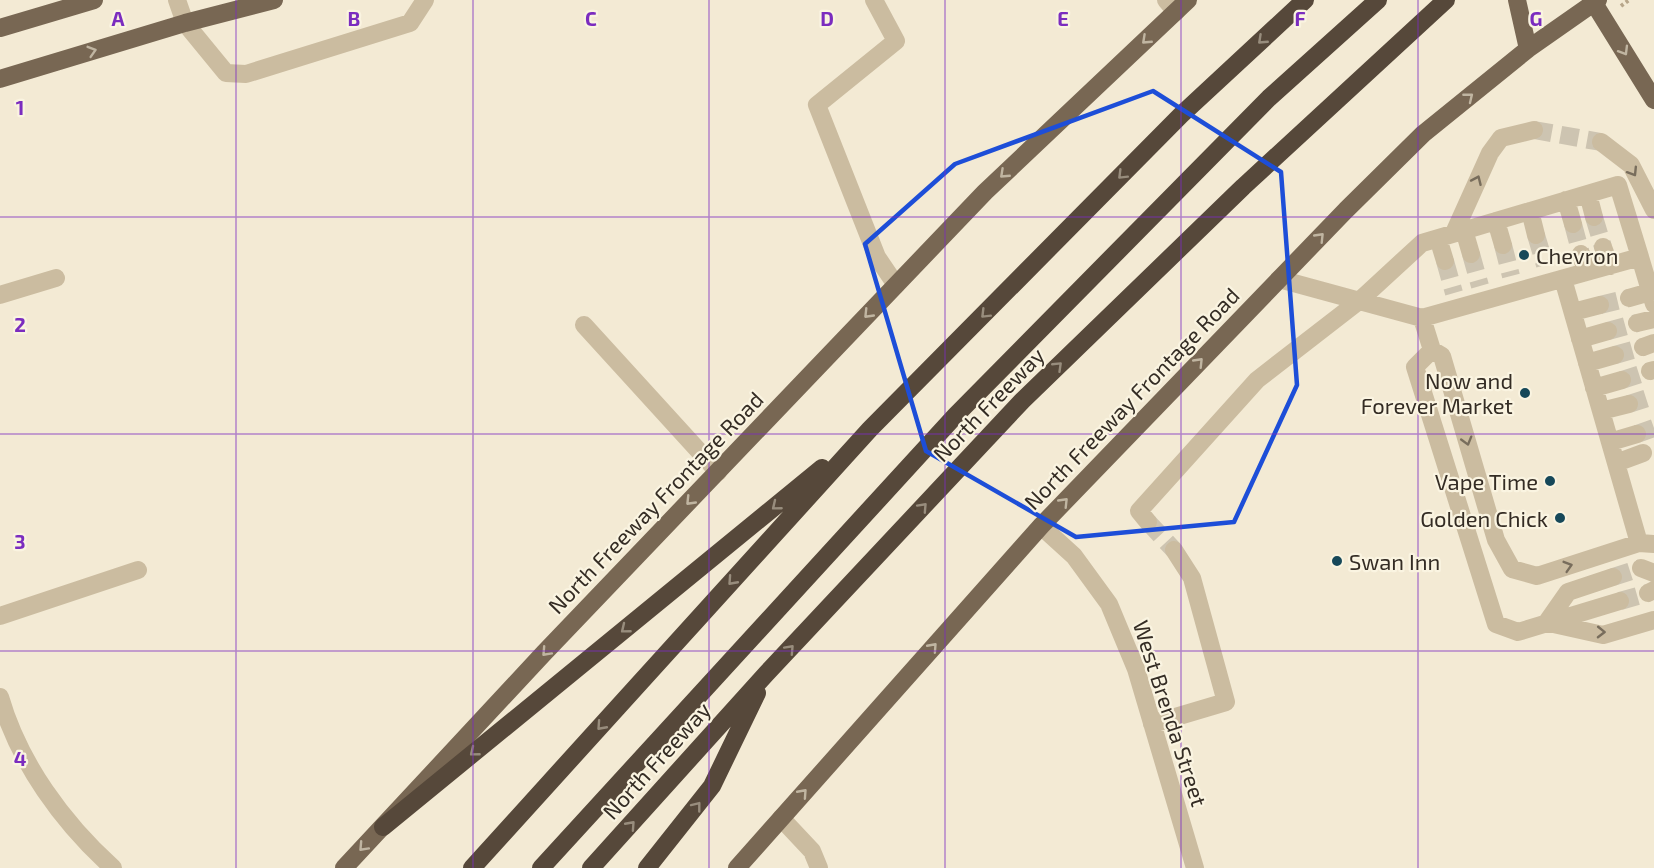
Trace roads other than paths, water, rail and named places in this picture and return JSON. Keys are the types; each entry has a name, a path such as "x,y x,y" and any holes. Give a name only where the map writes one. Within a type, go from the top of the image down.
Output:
{"highway":[{"path":"472,868 870,429 1181,115 1305,0"},
{"name":"North Freeway","path":"541,868 955,416 1269,98 1378,0"},
{"name":"North Freeway","path":"591,868 766,674 1022,401 1243,187 1446,0"},
{"path":"382,826 870,429"},
{"path":"647,868 712,786 766,674"}],"main road":[{"path":"0,28 94,0"},
{"path":"0,79 185,23 274,0"},
{"path":"1518,0 1528,49"},
{"path":"1595,1 1654,100"},
{"name":"North Freeway Frontage Road","path":"736,868 1041,526 1423,134 1528,49 1595,1"},
{"name":"North Freeway Frontage Road","path":"344,868 985,192 1177,4"}],"street":[{"path":"177,0 185,23 225,73 246,74 410,23 425,0"},
{"path":"874,0 896,41 817,105 877,257 896,285"},
{"path":"1444,261 1452,234 1490,153 1501,138 1534,130"},
{"path":"1601,142 1631,165 1654,210"},
{"path":"1148,522 1138,511 1257,380 1359,302 1422,243 1618,185 1652,298 1629,298"},
{"path":"1588,194 1594,217"},
{"path":"1566,200 1573,224"},
{"path":"1530,211 1536,235"},
{"path":"1630,223 1654,215"},
{"path":"1496,221 1503,244"},
{"path":"1452,234 1471,254"},
{"path":"1603,248 1610,266"},
{"path":"1581,254 1586,273"},
{"path":"1280,279 1422,318 1457,301 1513,284 1553,276 1586,273 1640,257"},
{"path":"1422,318 1432,350 1442,356 1496,540 1512,569 1537,576 1646,543 1616,463 1573,312 1553,276"},
{"path":"0,295 56,278"},
{"path":"1573,312 1600,306"},
{"path":"584,325 718,472"},
{"path":"1580,339 1608,331"},
{"path":"1432,350 1415,367 1496,624 1518,632 1620,601"},
{"path":"1587,363 1615,355"},
{"path":"1594,388 1622,380"},
{"path":"1601,411 1629,404"},
{"path":"1610,442 1637,434"},
{"path":"1616,463 1643,453"},
{"name":"West Brenda Street","path":"1041,526 1074,556 1109,604 1136,669 1195,868"},
{"path":"1152,724 1226,702 1192,578 1174,550"},
{"path":"0,616 138,570"},
{"path":"1547,622 1568,592 1613,578"},
{"path":"1547,622 1603,635 1654,620"},
{"path":"0,698 40,784 85,843 113,868"},
{"path":"781,818 812,851 819,868"}],"tunnel":[{"path":"1534,130 1601,142"},
{"path":"1594,217 1603,247"},
{"path":"1573,224 1581,254"},
{"path":"1536,235 1545,265"},
{"path":"1503,245 1511,276"},
{"path":"1471,254 1480,286"},
{"path":"1445,261 1454,293"},
{"path":"1600,305 1629,298"},
{"path":"1608,331 1637,323"},
{"path":"1615,355 1643,347"},
{"path":"1622,380 1650,371"},
{"path":"1629,404 1654,396"},
{"path":"1637,434 1654,428"},
{"path":"1148,522 1174,550"},
{"path":"1613,577 1641,568"},
{"path":"1620,601 1648,593"}],"place":[{"name":"Chevron","path":"1524,255"},
{"name":"Now and Forever Market","path":"1525,393"},
{"name":"Vape Time","path":"1550,481"},
{"name":"Golden Chick","path":"1560,518"},
{"name":"Swan Inn","path":"1337,561"}]}
